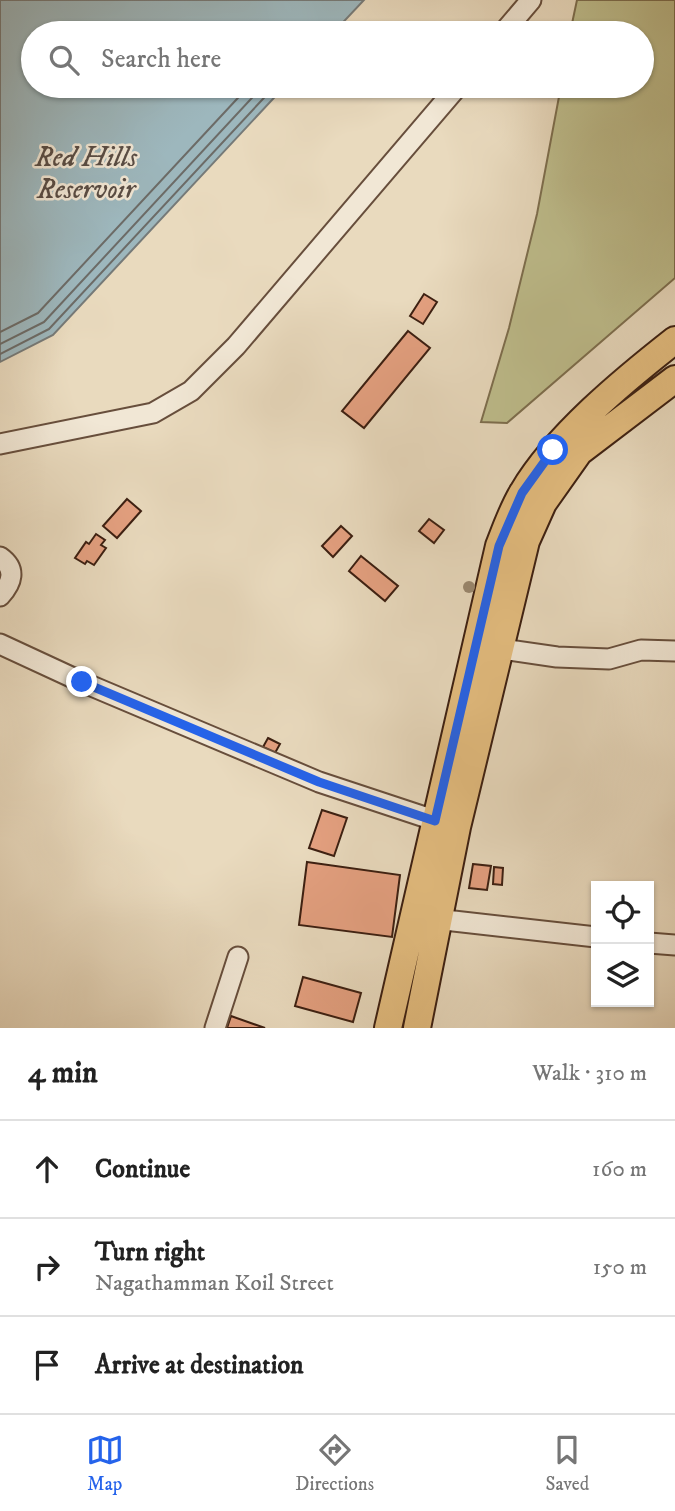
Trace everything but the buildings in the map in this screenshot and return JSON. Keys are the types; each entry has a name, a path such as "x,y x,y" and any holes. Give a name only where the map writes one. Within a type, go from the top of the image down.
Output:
{"main road":[{"path":"388,1028 413,916 446,824 487,646 499,546 522,493 553,450 636,370 675,340"},
{"path":"487,646 543,503 579,452 675,379"},
{"path":"417,1028 440,920 446,824"}],"street":[{"path":"513,21 531,0"},
{"path":"0,444 153,413 191,391 236,346 448,98"},
{"path":"0,557 9,566 12,578 10,585 0,596"},
{"path":"487,646 556,657 609,659 641,650 675,651"},
{"path":"5,647 319,782 446,824"},
{"path":"413,916 591,936"},
{"path":"654,944 675,946"},
{"path":"215,1028 238,957"}],"shaded area":[{"path":"577,0 675,0 675,278 507,423 481,422 509,328 537,214 559,98 654,98 654,21 573,21"}],"water":[{"name":"Red Hills Reservoir","path":"0,0 364,0 344,21 21,21 21,98 274,98 53,335 0,362"}],"route":[{"path":"82,682 319,782 435,821 499,546 522,493 553,450"}]}
